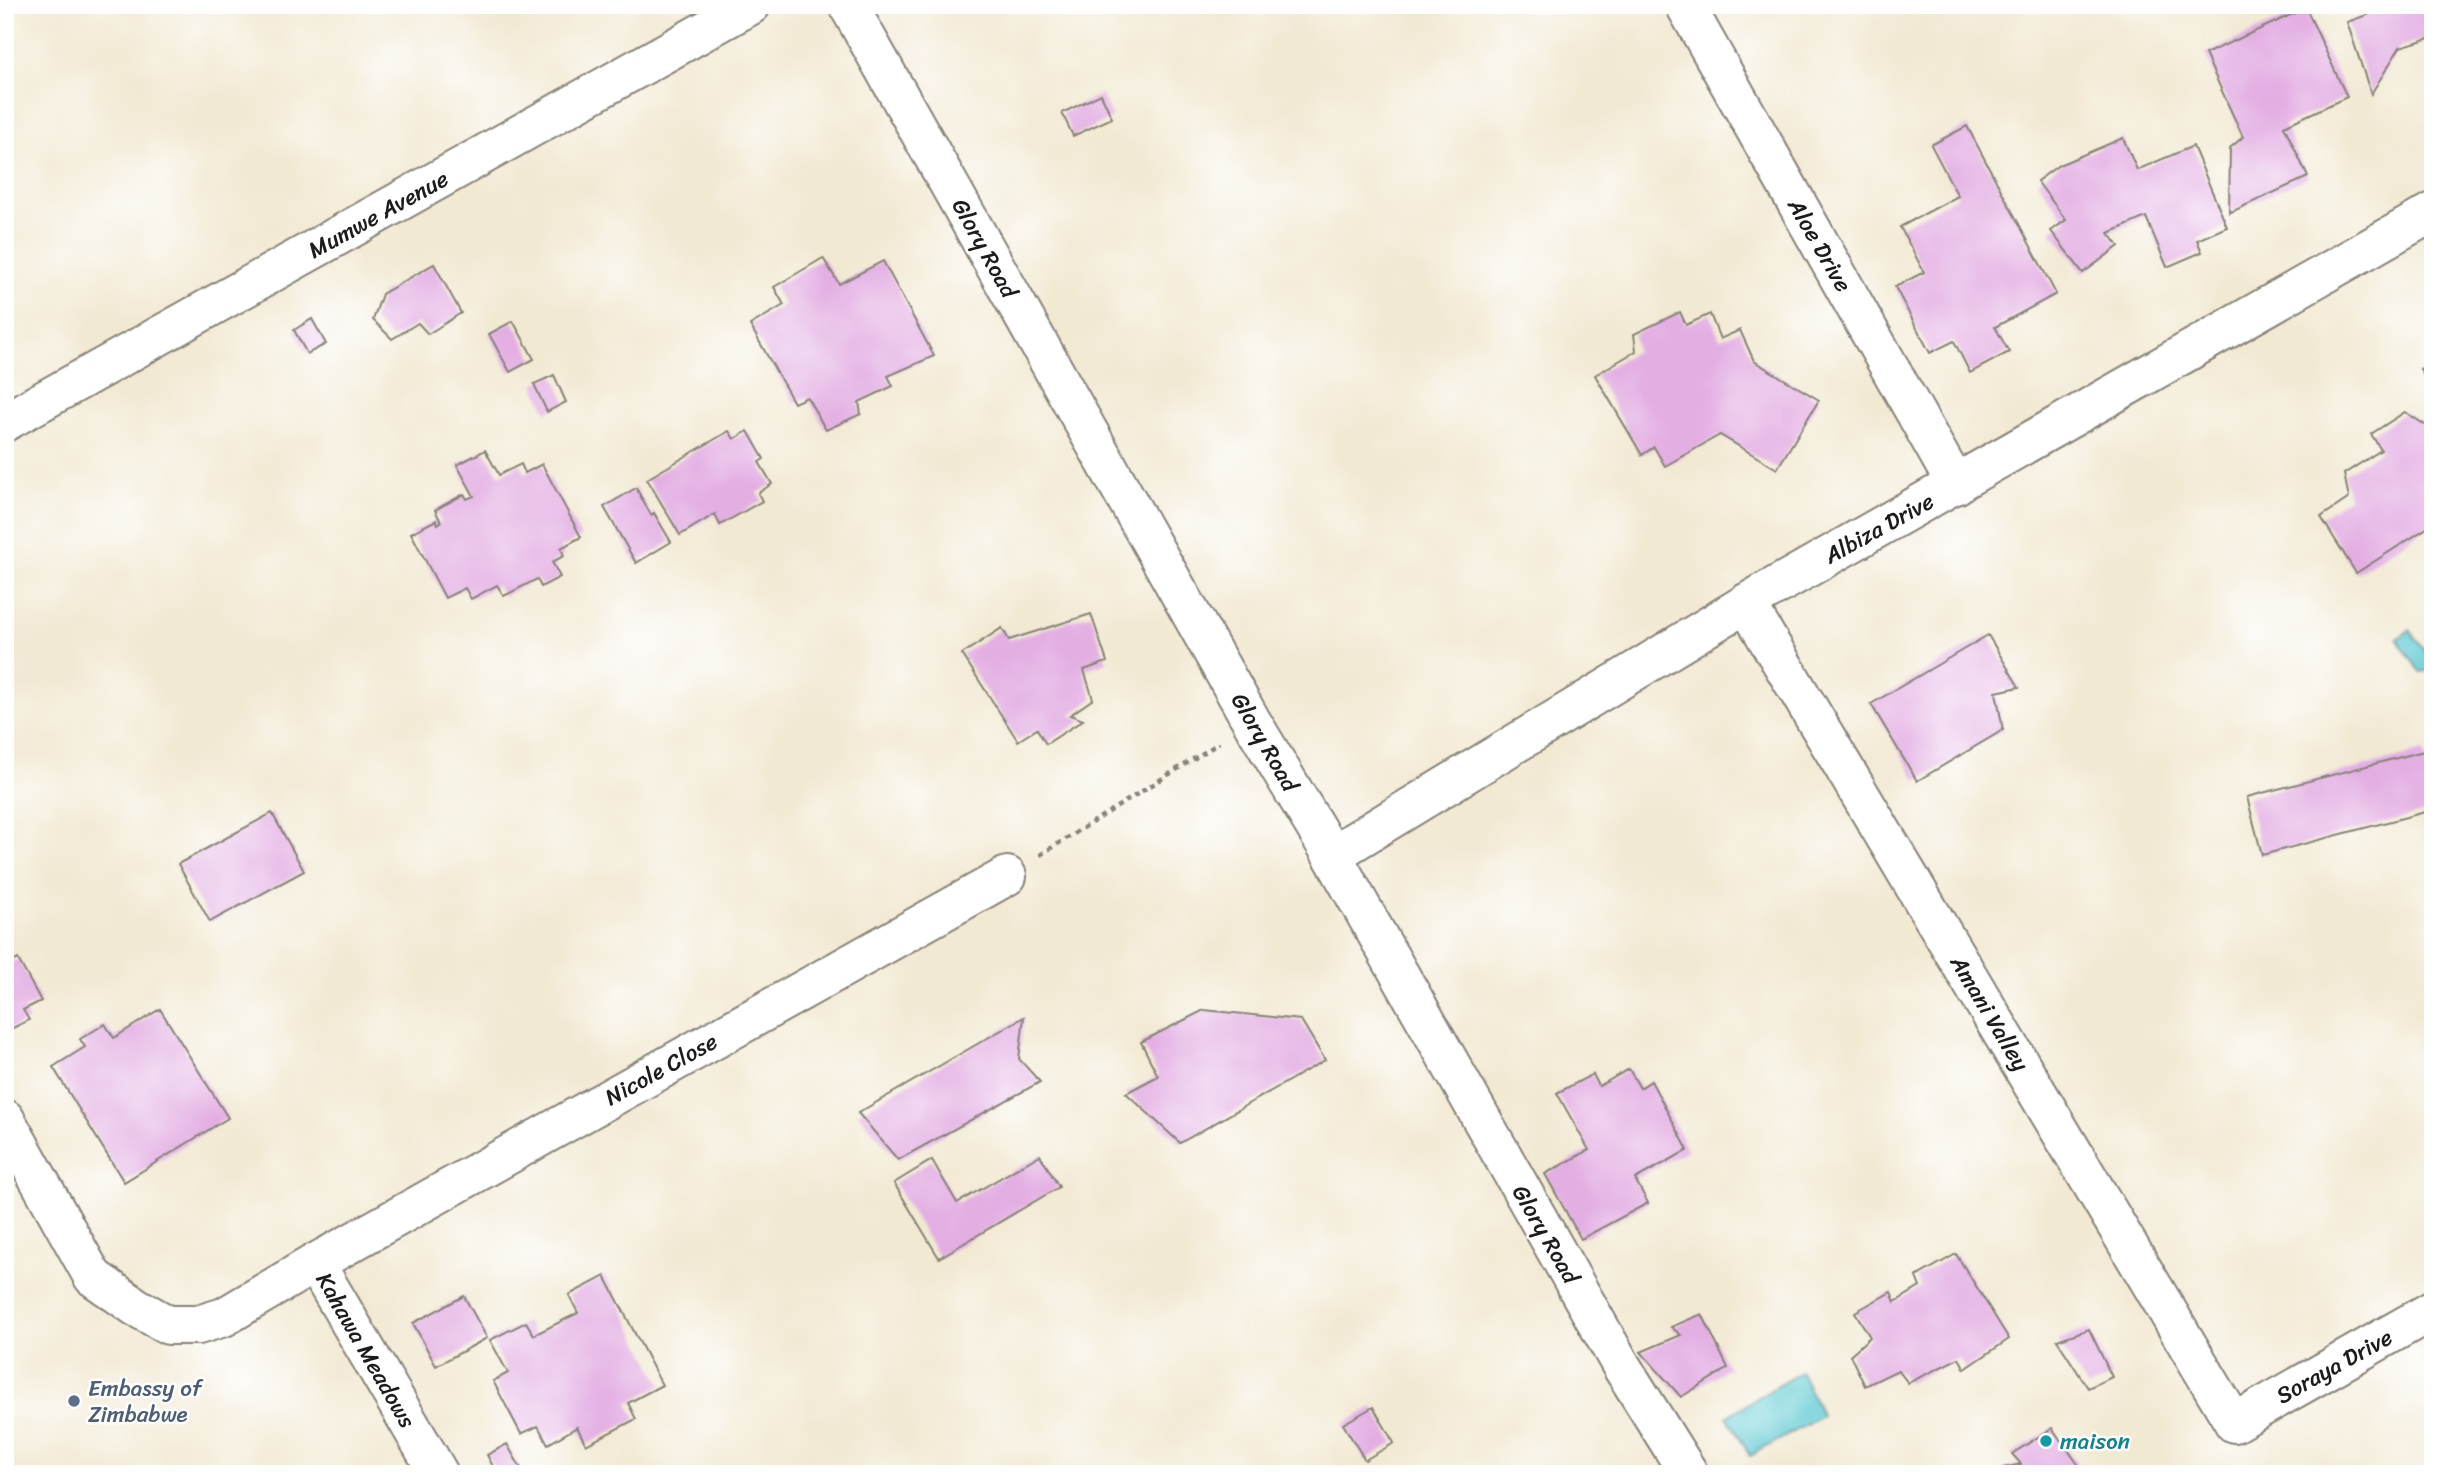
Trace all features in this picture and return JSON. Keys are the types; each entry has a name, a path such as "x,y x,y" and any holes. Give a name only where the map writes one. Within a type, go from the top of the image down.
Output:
{"street":[{"name":"Mumwe Avenue","path":"5,422 751,5"},
{"name":"Glory Road","path":"848,5 1252,722 1332,855 1622,1367 1689,1474"},
{"name":"Aloe Drive","path":"1685,5 1956,485"},
{"name":"Albiza Drive","path":"1332,855 1746,603 2433,212"},
{"name":"Amani Valley","path":"1746,603 2234,1423"},
{"name":"Nicole Close","path":"5,1119 93,1277 168,1325 198,1325 224,1317 315,1263 1007,876"},
{"name":"Kahawa Meadows","path":"315,1263 439,1474"},
{"name":"Soraya Drive","path":"2234,1423 2433,1310"}],"path":[{"path":"1007,876 1252,722"}],"water":[{"path":"2410,630 2425,651 2433,650 2433,670 2420,672 2397,639"},
{"path":"1801,1372 1822,1416 1750,1456 1727,1416"}],"building":[{"path":"2370,5 2433,5 2433,37 2400,47 2371,94 2347,22 2367,15"},
{"path":"2306,8 2347,97 2284,126 2308,177 2229,213 2230,148 2243,137 2205,54"},
{"path":"1101,94 1112,118 1073,136 1062,113"},
{"path":"1967,126 2056,294 1995,327 2009,352 1970,373 1954,341 1930,353 1895,287 1924,272 1900,227 1958,196 1931,145"},
{"path":"2123,138 2137,170 2193,146 2227,227 2197,240 2202,252 2167,267 2146,217 2109,233 2119,246 2083,273 2051,231 2066,220 2037,181 2059,165"},
{"path":"823,258 839,284 883,261 934,356 888,376 893,386 859,402 861,414 826,430 807,397 794,403 750,325 784,305 774,287"},
{"path":"434,264 461,313 428,334 418,323 392,339 373,320 382,294"},
{"path":"1680,312 1686,325 1710,314 1720,339 1740,330 1754,361 1819,400 1777,469 1720,435 1665,466 1654,447 1642,455 1595,375 1636,351 1634,334"},
{"path":"312,319 326,344 307,354 294,330"},
{"path":"513,321 534,359 510,372 489,334"},
{"path":"2433,362 2433,392 2420,369"},
{"path":"554,375 566,402 547,412 534,384"},
{"path":"2405,412 2433,430 2433,524 2356,573 2321,517 2349,498 2344,474 2381,450 2371,434"},
{"path":"729,431 734,439 748,431 764,459 759,462 772,484 758,493 762,501 720,525 715,514 680,535 647,479"},
{"path":"485,450 499,475 521,464 525,473 542,464 581,537 561,548 564,556 552,562 560,577 541,587 537,579 504,596 497,585 471,599 465,588 445,598 411,533 436,520 438,524 441,522 435,510 464,494 467,499 474,496 457,465"},
{"path":"636,488 671,542 636,563 604,507"},
{"path":"1091,614 1107,662 1084,670 1093,699 1070,715 1083,720 1046,744 1037,729 1018,741 962,654 1002,628 1009,640"},
{"path":"1988,635 2019,687 1996,692 2003,730 1917,781 1871,704"},
{"path":"2424,751 2433,785 2433,810 2262,855 2247,797"},
{"path":"272,813 304,871 210,922 178,864"},
{"path":"18,959 41,1001 23,1010 29,1020 5,1032 5,966"},
{"path":"160,1009 228,1118 124,1182 53,1067 85,1047 80,1039 105,1024 114,1038"},
{"path":"1204,1010 1301,1020 1325,1060 1180,1143 1126,1093 1158,1076 1141,1042"},
{"path":"1024,1017 1019,1059 1040,1082 898,1160 858,1113"},
{"path":"1629,1069 1640,1088 1651,1081 1688,1150 1635,1179 1648,1203 1581,1239 1545,1174 1589,1150 1557,1093 1593,1074 1599,1086"},
{"path":"1040,1155 1059,1187 939,1258 894,1183 932,1160 957,1203"},
{"path":"1956,1254 2009,1339 1965,1369 1959,1358 1908,1383 1898,1370 1865,1386 1850,1355 1870,1337 1855,1312 1891,1292 1895,1302 1920,1287 1916,1277"},
{"path":"605,1276 662,1385 628,1403 636,1419 586,1445 577,1427 548,1444 538,1426 521,1434 493,1381 508,1373 490,1340 526,1322 534,1335 578,1313 569,1295"},
{"path":"464,1296 487,1338 436,1366 413,1323"},
{"path":"1702,1314 1728,1368 1681,1397 1641,1352 1681,1335 1671,1327"},
{"name":"maison","path":"2089,1329 2112,1377 2088,1388 2057,1340"},
{"path":"1373,1407 1394,1443 1365,1460 1343,1424"},
{"name":"maison","path":"2052,1428 2085,1474 2001,1474 2003,1468 2021,1464 2012,1454"},
{"path":"507,1444 524,1474 497,1474 487,1455"}],"place":[{"name":"Embassy of Zimbabwe","path":"74,1401"},
{"name":"maison","path":"2046,1441"}]}
